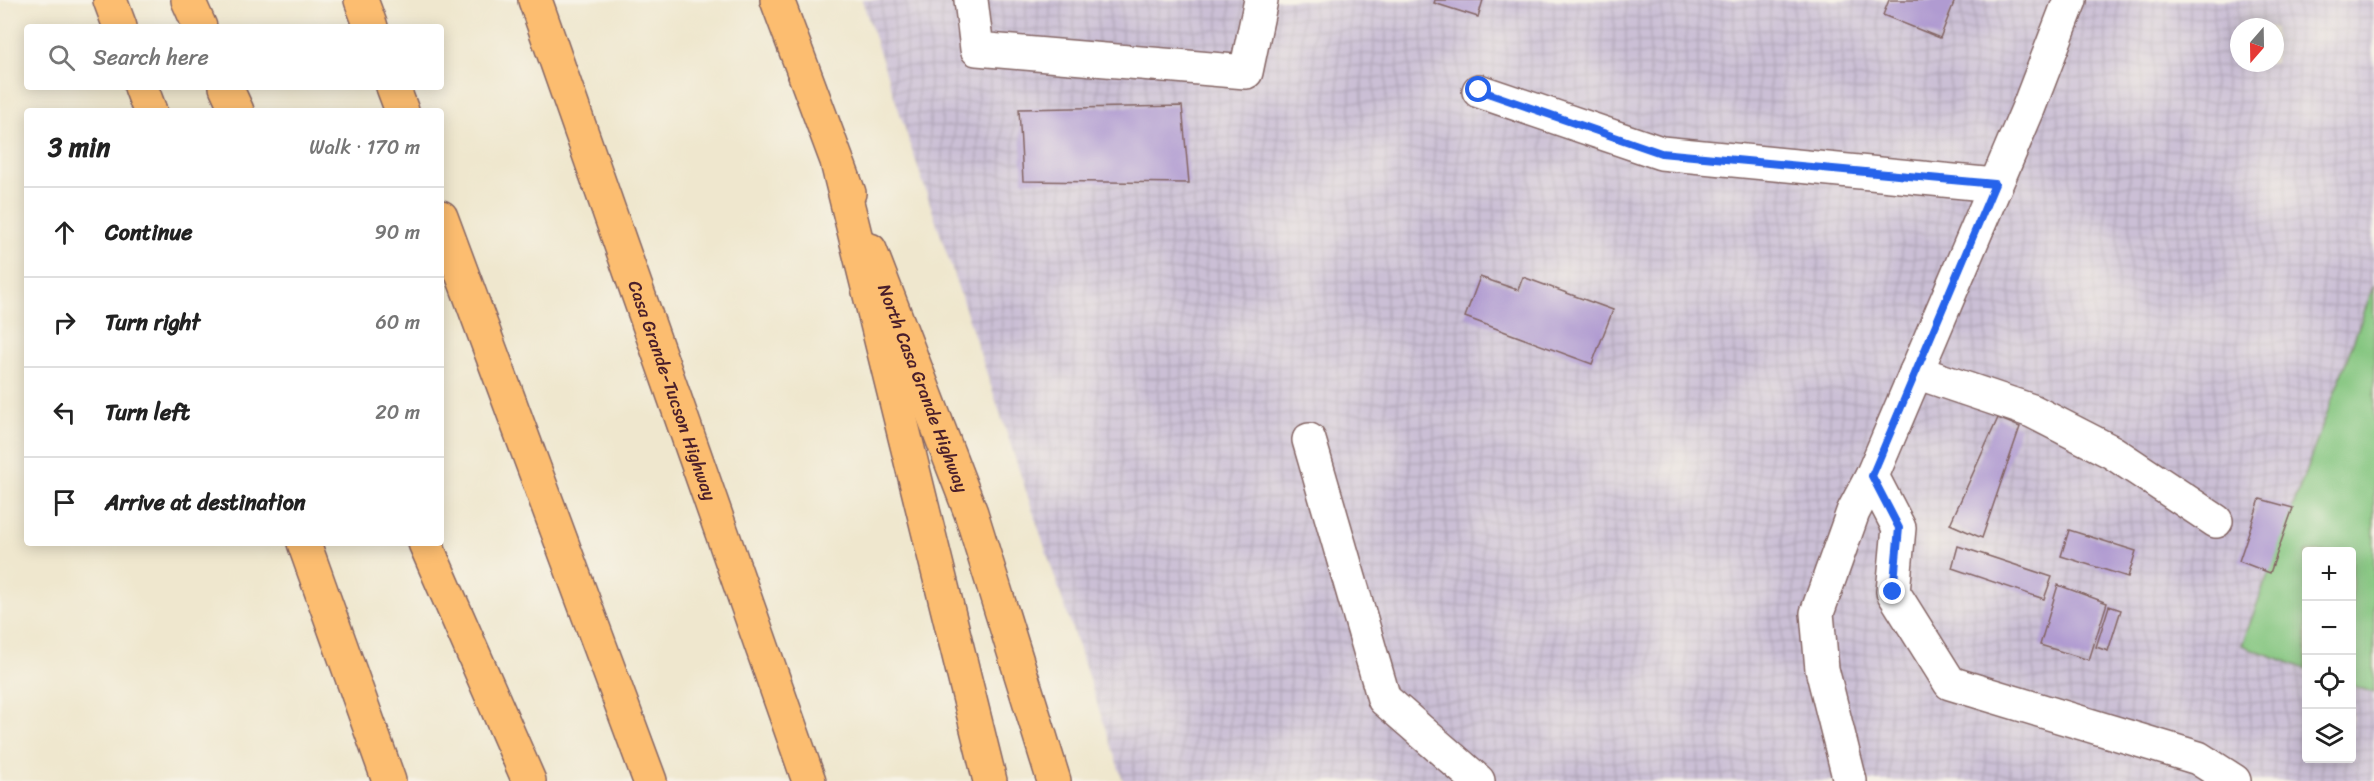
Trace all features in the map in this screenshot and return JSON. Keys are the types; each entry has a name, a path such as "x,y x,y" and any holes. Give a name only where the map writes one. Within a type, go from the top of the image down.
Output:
{"main road":[{"path":"110,0 119,24"},
{"path":"188,0 199,24"},
{"path":"361,0 370,24"},
{"name":"Casa Grande-Tucson Highway","path":"535,0 808,781"},
{"name":"North Casa Grande Highway","path":"777,0 971,513 1054,781"},
{"path":"142,90 149,108"},
{"path":"227,90 236,108"},
{"path":"394,90 401,108"},
{"path":"838,165 990,781"},
{"path":"444,225 650,781"},
{"path":"305,546 389,781"},
{"path":"426,546 529,781"}],"lane":[{"path":"971,0 977,48 1246,72 1261,0"},
{"path":"1850,781 1822,669 1817,613 1853,512 1872,476 2028,109 2070,0"},
{"path":"1479,90 1661,153 1995,184"},
{"path":"1916,372 2032,411 2112,452 2216,520"},
{"path":"1309,440 1384,699 1478,781"},
{"path":"1872,476 1899,528 1893,592 1950,683 2198,758 2234,781"}],"shaded area":[{"path":"862,0 2374,0 2374,285 2242,645 2302,668 2302,763 2356,763 2356,686 2374,693 2374,781 1123,781"}],"green space":[{"path":"2374,285 2374,693 2356,686 2356,547 2302,547 2302,668 2242,645"}],"building":[{"path":"1435,0 1483,0 1478,17 1434,3"},
{"path":"1889,0 1955,0 1940,38 1883,15"},
{"path":"1182,106 1189,183 1023,181 1019,109"},
{"path":"1480,277 1518,290 1523,277 1613,310 1592,364 1465,317"},
{"path":"1998,418 2020,427 1982,538 1950,524"},
{"path":"2260,499 2293,508 2270,573 2239,561"},
{"path":"2069,530 2136,551 2128,577 2061,556"},
{"path":"1958,546 2052,577 2044,599 1952,568"},
{"path":"2058,585 2107,603 2089,660 2040,645"},
{"path":"2109,606 2121,610 2108,651 2096,647"}],"route":[{"path":"1479,90 1661,153 1995,184 1872,476 1899,528 1893,592"}]}
